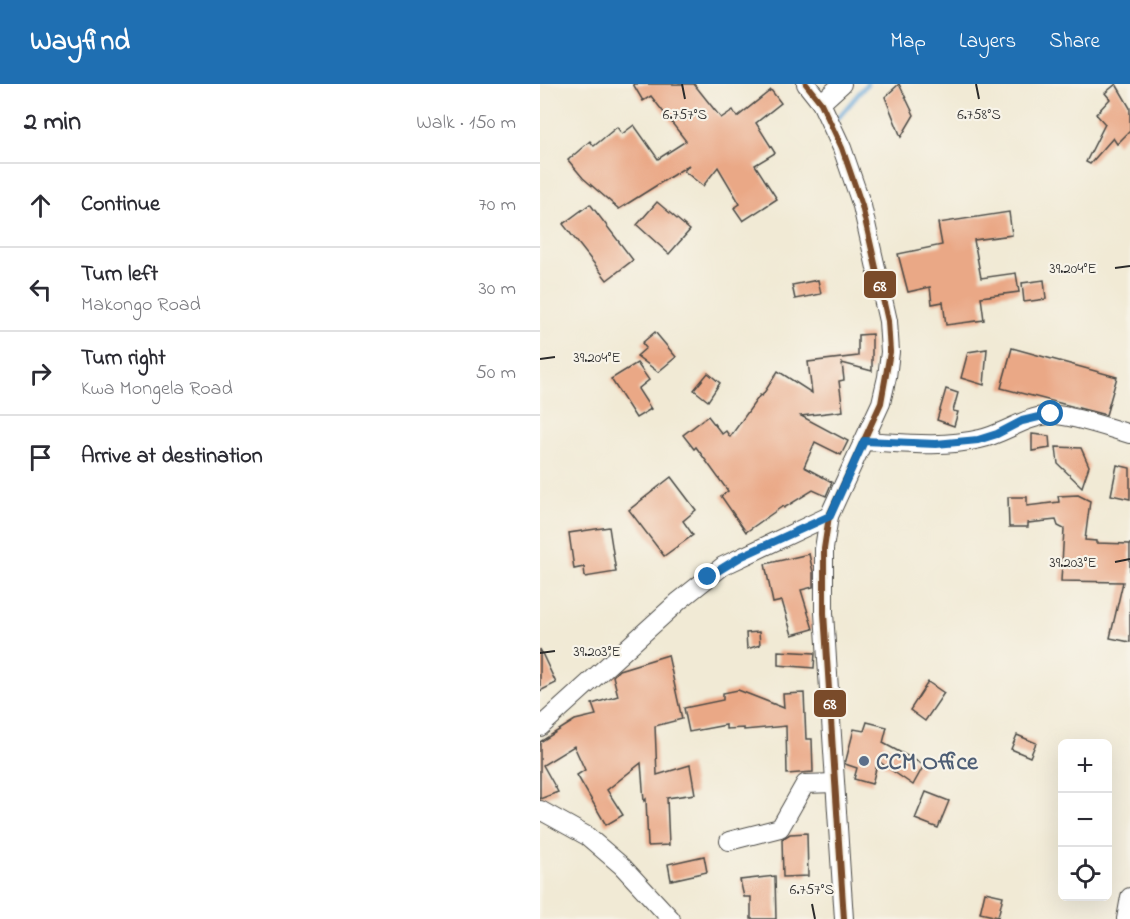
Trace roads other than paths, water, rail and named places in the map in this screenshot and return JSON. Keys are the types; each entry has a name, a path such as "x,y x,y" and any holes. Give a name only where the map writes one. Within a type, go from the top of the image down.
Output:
{"street":[{"path":"806,84 821,103 842,148 862,206 888,321 890,352 881,403 830,516 824,549 824,614 844,919"},
{"path":"821,103 842,84"},
{"path":"864,441 936,444 978,440 997,434 1022,421 1051,414 1130,434"},
{"path":"540,727 708,577 742,556 830,516"},
{"path":"729,841 780,828 805,784 835,783"},
{"path":"540,810 587,836 622,866 671,919"},
{"path":"1126,919 1130,897"}],"waterway":[{"path":"838,118 867,84"}],"place":[{"name":"CCM Office","path":"864,761"}]}
